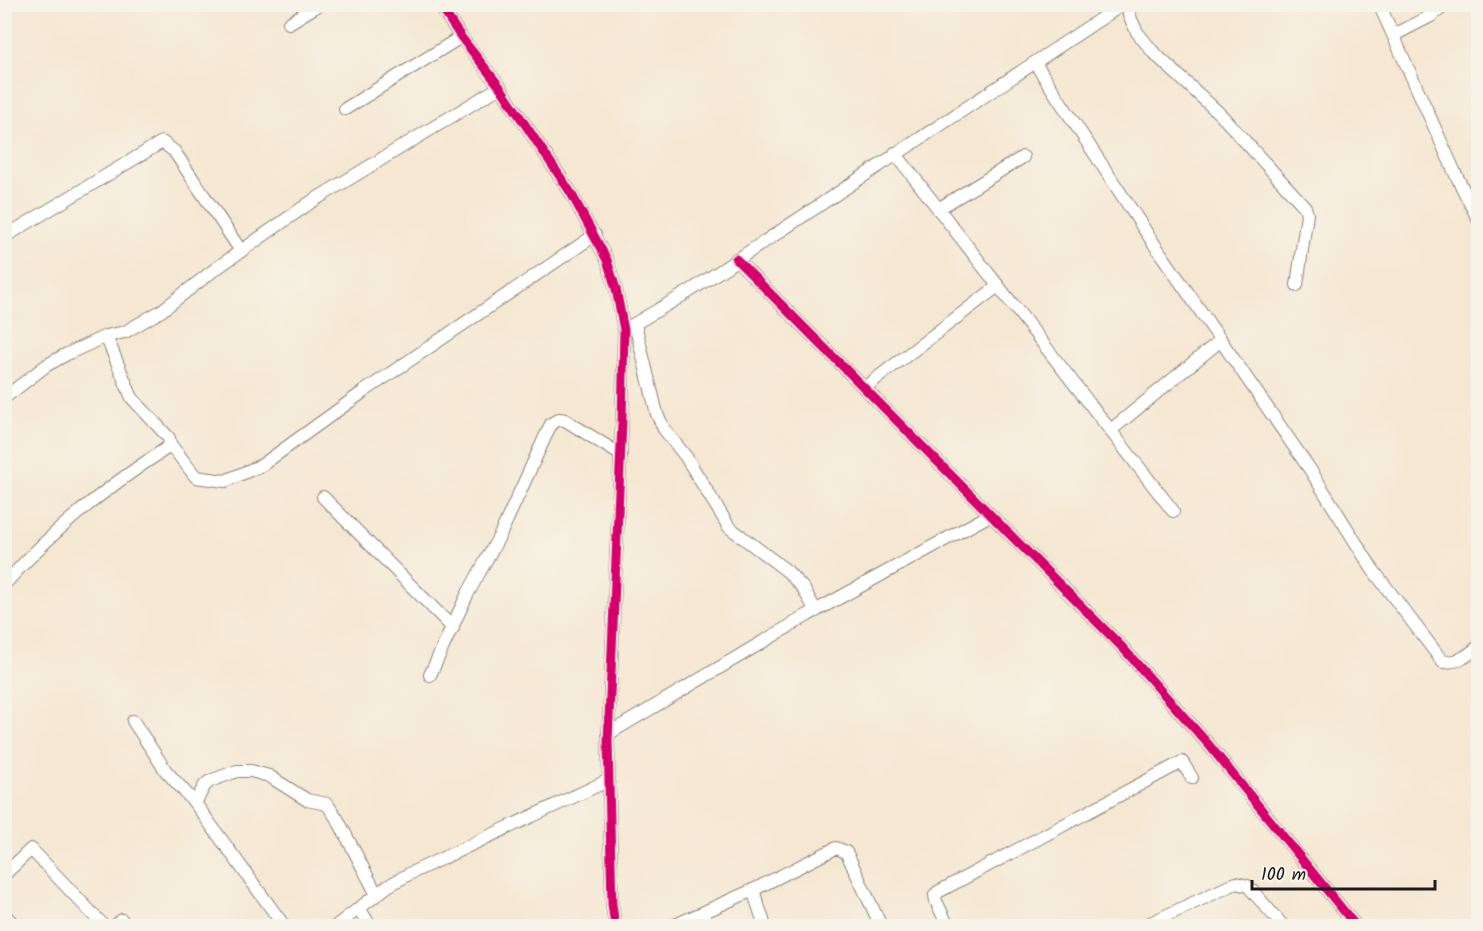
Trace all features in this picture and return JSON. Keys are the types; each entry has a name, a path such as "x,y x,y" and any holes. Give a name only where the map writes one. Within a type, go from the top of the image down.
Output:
{"street":[{"path":"289,23 320,4"},
{"path":"439,4 461,37 500,87 571,193 595,235 607,260 657,414 664,429 686,458 729,527 787,571 803,588 816,611"},
{"path":"630,327 690,291 1123,4"},
{"path":"1129,4 1129,15 1137,32 1153,52 1221,115 1305,207 1307,214 1297,285"},
{"path":"1380,4 1456,175 1479,219"},
{"path":"1394,36 1431,16 1447,4"},
{"path":"345,109 461,37"},
{"path":"1035,63 1152,241 1311,471 1373,570 1443,662 1455,662 1466,658 1479,647"},
{"path":"4,398 47,365 86,344 125,332 161,311 311,202 500,87"},
{"path":"4,237 162,142 174,151 241,251"},
{"path":"895,153 1173,511"},
{"path":"938,208 1023,157"},
{"path":"106,336 132,398 169,438 170,444 196,477 225,482 262,465 363,392 595,235"},
{"path":"736,260 1122,647 1209,746 1356,927"},
{"path":"864,388 999,286"},
{"path":"615,927 612,904 608,734 621,454 630,327"},
{"path":"1110,430 1221,340"},
{"path":"430,675 467,595 500,535 551,424 559,419 565,420 621,454"},
{"path":"4,585 29,556 86,507 127,474 170,444"},
{"path":"323,497 453,628"},
{"path":"608,734 816,611 990,515"},
{"path":"133,721 166,771 195,802 284,927"},
{"path":"948,927 936,900 935,895 938,892 1182,762 1192,778"},
{"path":"195,802 204,785 210,781 237,771 251,771 269,776 308,800 327,804 338,820 377,894"},
{"path":"336,927 377,894 410,874 609,780"},
{"path":"673,927 836,848 841,849 851,862 881,927"},
{"path":"4,875 31,849 104,927"},
{"path":"1144,927 1236,883 1248,886 1283,927"},
{"path":"753,890 765,927"},
{"path":"359,908 370,927"},
{"path":"4,914 15,927"}],"cycle path":[{"path":"439,4 461,37 500,87 571,193 607,260 616,289 624,330 608,741 612,904 615,926"},
{"path":"736,259 1122,647 1209,745 1356,926"}]}
